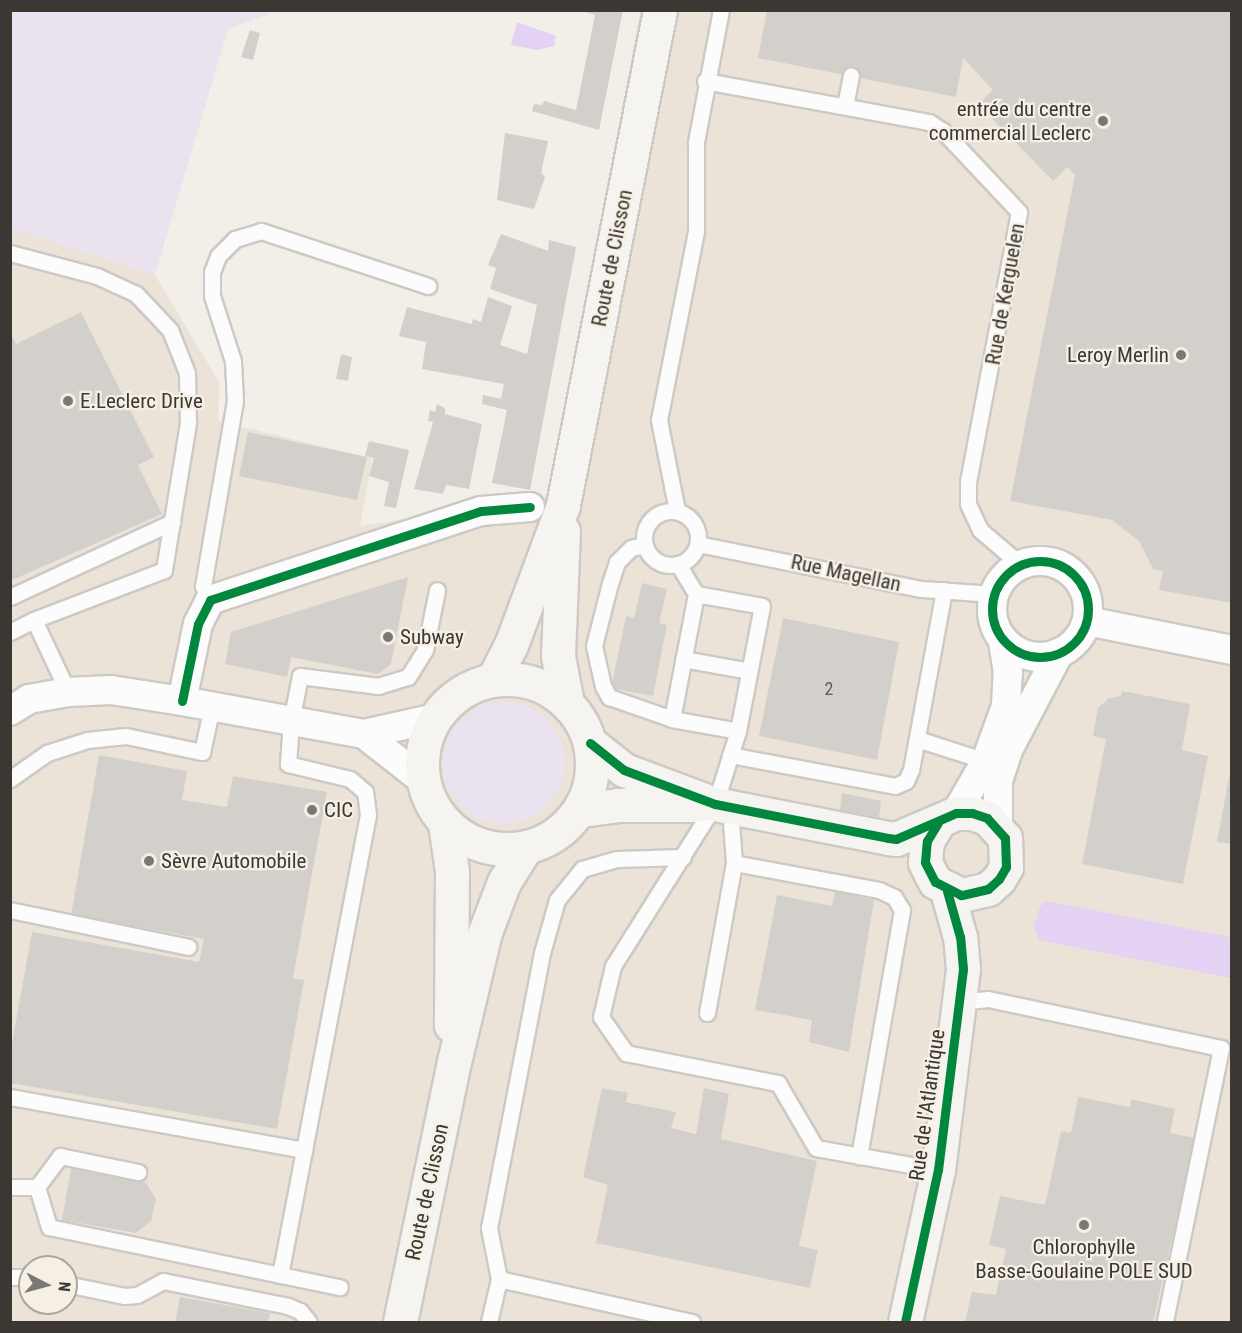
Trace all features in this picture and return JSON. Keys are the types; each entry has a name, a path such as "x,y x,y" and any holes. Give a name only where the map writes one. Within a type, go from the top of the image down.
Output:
{"main road":[{"name":"Route de Clisson","path":"567,703 558,656 563,505 660,10"},
{"name":"Route de Clisson","path":"493,680 511,645 563,505"},
{"name":"Route de Clisson","path":"446,823 465,838 488,847 526,847 547,839 579,810 591,777 590,742 581,721 567,703 546,688 522,680 493,680 470,687 451,700 436,718 426,738 424,781 446,823 452,871 449,998 454,1062"},
{"path":"590,742 624,770 723,806 896,839 947,818 972,813 998,826 1005,838 1006,867 999,879 980,893 961,895 941,886 896,839"},
{"path":"579,810 617,805 723,806"},
{"path":"941,886 925,862 927,841 947,818"},
{"name":"Route de Clisson","path":"400,1323 454,1062 492,907 526,847"},
{"name":"Rue de l'Atlantique","path":"905,1323 938,1170 963,969 960,937 941,886"},
{"name":"Rue de l'Atlantique","path":"960,937 980,893"}],"street":[{"path":"182,701 198,624 210,600 482,511 530,507"},
{"path":"947,818 986,761 1006,706 1008,673 1004,640 993,618 994,594 1005,576 1021,565 1039,561 1056,563 1072,573 1083,586 1088,603 1087,621 1077,640 1059,653 1008,750 998,781 998,826"},
{"path":"1087,621 1232,650"},
{"path":"1004,640 1029,656 1059,653"},
{"path":"10,711 29,699 68,692 111,690 364,734 436,718"},
{"path":"364,734 424,781"}],"lane":[{"path":"677,511 668,511 652,519 646,527 645,546 655,560 678,564 689,559 698,544 696,526 677,511 664,462 659,420 696,231 696,146 705,81 721,10"},
{"path":"845,106 851,76"},
{"name":"Rue de Kerguelen","path":"705,81 929,122 943,130 1019,212 968,482 968,504 980,530 1021,565"},
{"path":"210,600 203,586 235,400 232,361 212,296 212,272 219,256 235,239 261,231 428,286"},
{"path":"10,253 97,276 136,294 170,330 187,373 188,423 164,570 34,620 10,632"},
{"path":"10,597 172,522"},
{"name":"Rue Magellan","path":"698,544 944,590 994,594"},
{"path":"645,546 631,548 617,562 594,646 609,697 672,719 738,731"},
{"path":"672,719 696,594 678,564"},
{"path":"280,1275 368,815 365,792 350,779 288,764 291,721 300,676 378,686 408,677 425,650 437,590"},
{"path":"730,754 895,786 906,781 911,770 944,590"},
{"path":"696,594 762,606 738,731 730,754 723,806 734,863 707,1013"},
{"path":"34,620 68,692"},
{"path":"683,659 749,670"},
{"path":"10,779 47,753 87,740 126,736 202,752 212,706"},
{"path":"917,739 986,761"},
{"path":"723,806 683,857 613,966 601,1017 626,1053 778,1083 816,1148 938,1170"},
{"path":"489,1323 499,1279 489,1228 542,953 557,900 582,870 617,859 683,857"},
{"path":"734,863 879,890 894,897 902,910 859,1156"},
{"path":"10,910 188,947"},
{"path":"959,1002 988,999 1221,1047 1165,1323"},
{"path":"10,1096 304,1150"},
{"path":"37,1187 60,1156 138,1172"},
{"path":"10,1186 37,1187"},
{"path":"37,1187 49,1227 340,1287"},
{"path":"499,1279 692,1323"},
{"path":"78,1286 124,1296 137,1295 163,1281 288,1306 300,1311 309,1323"}],"shaded area":[{"path":"11,10 269,11 267,15 228,29 155,275 11,228"},
{"path":"640,11 1231,11 1231,1322 11,1322 11,228 155,275 219,382 218,421 372,458 360,526 554,495"},
{"path":"517,22 556,36 554,46 537,50 511,45"},
{"path":"504,702 527,707 538,712 547,720 555,729 560,740 565,763 560,786 555,797 547,806 538,814 527,819 504,824 481,819 470,814 461,806 453,797 448,786 443,763 448,740 453,729 461,720 470,712 481,707"},
{"path":"1046,901 1231,937 1231,978 1039,940 1034,927 1040,907"}],"building":[{"path":"580,10 623,10 599,130 532,111 534,104 542,105 544,101 576,110 595,15"},
{"path":"767,10 1232,10 1232,603 1159,590 1163,571 1153,569 1139,541 1112,520 1010,501 1075,175 1067,167 1053,181 978,104 993,90 963,58 956,97 758,58"},
{"path":"250,30 260,33 253,60 241,57"},
{"path":"505,133 548,141 541,173 545,177 534,209 497,200"},
{"path":"501,234 548,251 549,240 576,247 530,490 492,483 507,410 482,404 483,395 501,399 504,384 422,369 426,342 399,336 407,307 472,324 473,319 481,322 488,297 512,306 500,345 527,354 537,305 490,289 496,268 488,265"},
{"name":"E.Leclerc Drive","path":"81,312 154,457 138,465 162,514 10,581 10,333 16,344"},
{"path":"341,354 352,357 348,381 336,379"},
{"path":"437,404 445,408 445,414 482,424 469,489 446,485 443,494 414,489 433,422 428,421 430,410 435,412"},
{"path":"248,432 367,457 357,500 239,476"},
{"path":"369,441 409,450 396,508 384,506 389,482 369,476 374,458 365,456"},
{"path":"408,577 391,664 378,674 291,657 287,677 225,664 231,632"},
{"path":"642,583 667,589 659,623 667,625 653,696 611,688 626,616 634,618"},
{"path":"783,618 899,642 877,760 759,736"},
{"path":"1122,691 1190,704 1182,750 1208,756 1183,884 1082,864 1106,739 1093,736 1098,708 1109,698 1121,696"},
{"path":"99,755 187,771 182,800 227,807 233,776 327,792 293,978 304,980 277,1129 10,1083 10,1054 32,932 199,962 204,939 71,915"},
{"path":"1230,772 1232,773 1232,844 1217,842"},
{"path":"842,793 881,801 879,817 840,810"},
{"path":"835,891 874,900 849,1052 809,1042 812,1020 755,1010 777,895 832,906"},
{"path":"602,1088 628,1093 626,1102 676,1112 671,1128 696,1134 704,1088 729,1094 721,1139 817,1161 799,1246 818,1250 810,1288 596,1243 608,1185 583,1177"},
{"name":"Chlorophylle Basse-Goulaine POLE SUD","path":"1078,1097 1130,1107 1131,1099 1175,1109 1170,1133 1195,1138 1153,1322 965,1322 972,1292 996,1295 1006,1249 989,1245 1000,1196 1045,1205 1061,1131 1071,1133"},
{"path":"71,1169 145,1182 156,1199 151,1221 136,1233 62,1220"},
{"path":"180,1297 270,1313 268,1322 175,1322"}],"cycle path":[{"path":"182,701 198,624 210,600 481,511 530,507"},
{"path":"1040,561 1058,565 1074,575 1084,591 1088,609 1084,627 1074,643 1058,653 1040,657 1022,653 1006,643 996,627 992,609 996,591 1006,575 1022,565 1040,561"},
{"path":"590,743 624,770 715,804 888,838 896,839 956,813 972,813 987,818 1005,838 1006,867 999,879 988,889 961,895 935,882 925,862 927,841 938,823"},
{"path":"905,1322 938,1170 963,969 960,937 947,891"}],"place":[{"name":"entrée du centre commercial Leclerc","path":"1103,121"},
{"name":"Leroy Merlin","path":"1181,355"},
{"name":"E.Leclerc Drive","path":"68,401"},
{"name":"Subway","path":"388,637"},
{"name":"CIC","path":"312,810"},
{"name":"Sèvre Automobile","path":"149,861"},
{"name":"Chlorophylle Basse-Goulaine POLE SUD","path":"1084,1225"}]}
